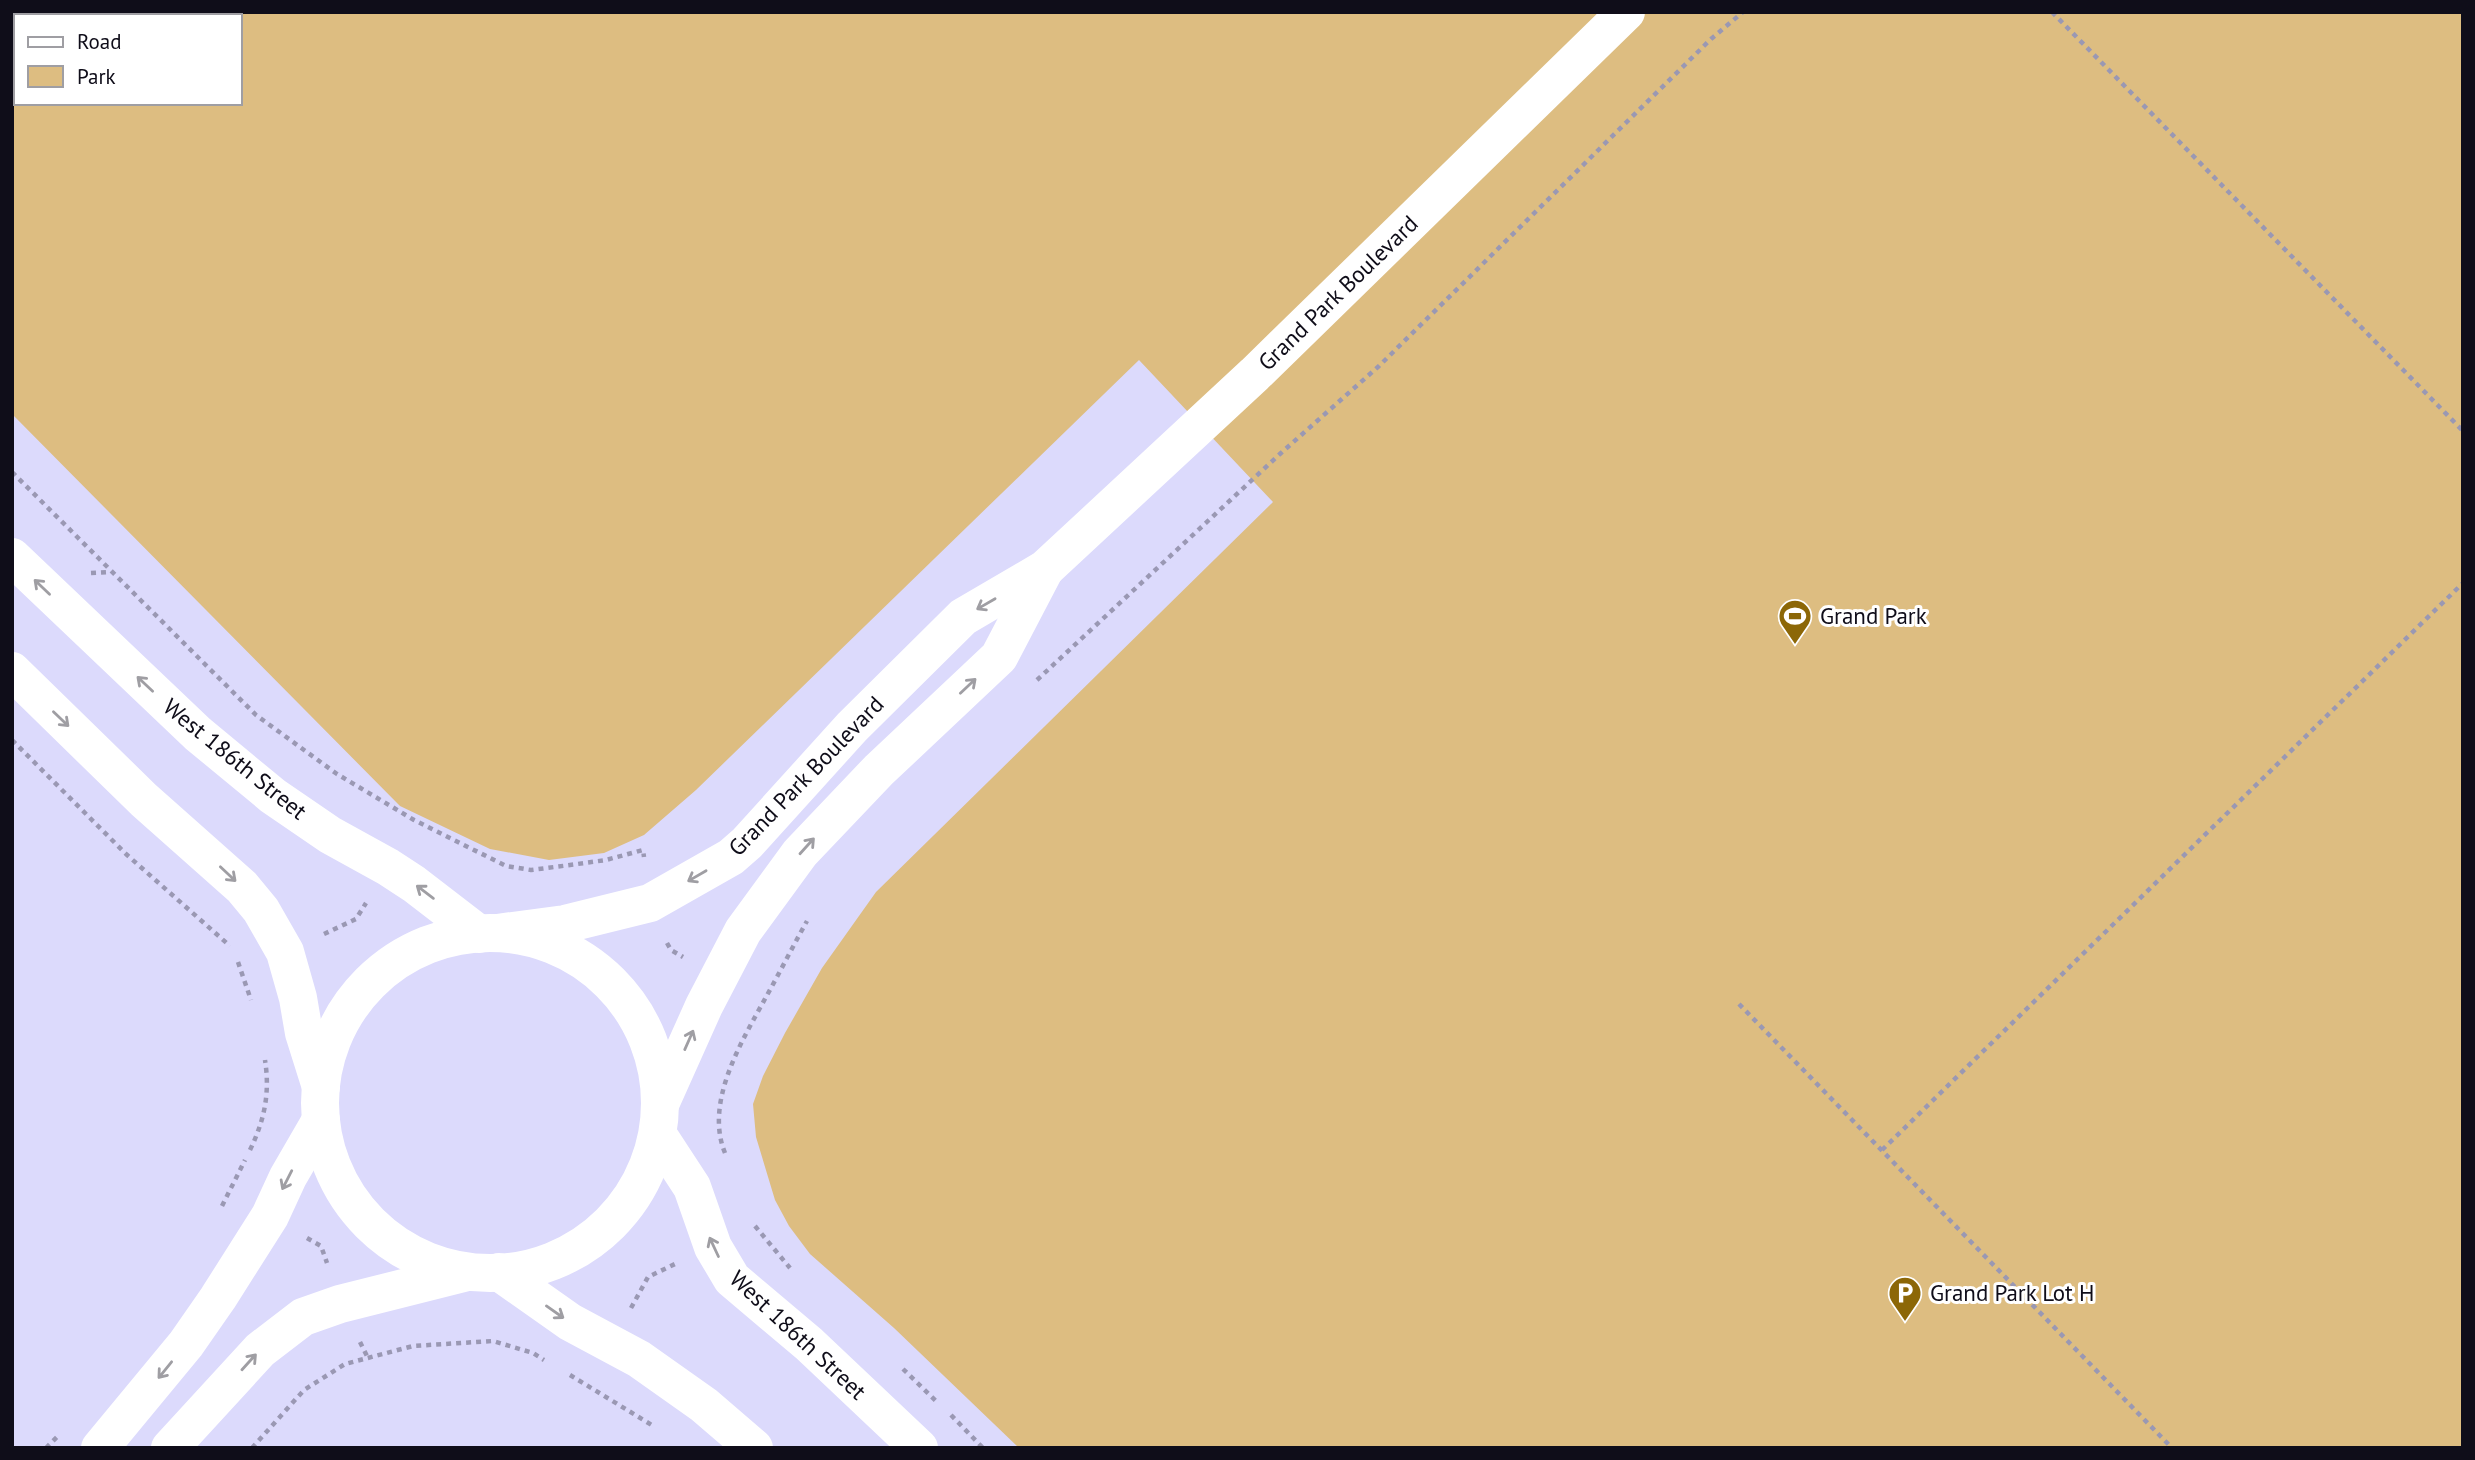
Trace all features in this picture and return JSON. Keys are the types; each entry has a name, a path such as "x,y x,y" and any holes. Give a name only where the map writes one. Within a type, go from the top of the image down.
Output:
{"street":[{"name":"Grand Park Boulevard","path":"321,1104 327,1056 338,1026 355,998 378,975 404,956 433,942 465,934 565,923 650,903 730,857 747,843 852,727 963,617 1045,569 1255,374 1626,12"},
{"name":"West 186th Street","path":"12,557 198,734 273,796 330,835 388,867 488,933"},
{"name":"Grand Park Boulevard","path":"483,1272 532,1268 563,1258 590,1242 615,1220 635,1194 649,1166 659,1118 704,1006 743,931 800,853 879,770 999,657 1045,569"},
{"path":"12,671 145,800 242,887 261,910 285,952 298,998 321,1104 327,1152 340,1182 357,1209 372,1225 406,1251 436,1264 483,1272 639,1359 704,1405 754,1448"},
{"path":"488,933 529,937 560,947 588,964 613,985 633,1010 648,1039 657,1070 659,1118"},
{"path":"100,1448 186,1344 218,1298 270,1216 321,1104"},
{"name":"West 186th Street","path":"659,1118 692,1187 713,1247 732,1279 809,1344 919,1448"},
{"path":"170,1448 260,1350 303,1317 340,1304 483,1272"}],"path":[{"path":"1035,682 1378,366 1711,38 1743,12"},
{"path":"2052,12 2463,431"},
{"path":"12,472 256,715 337,774 414,820 506,866 531,870 606,860 643,850 650,903 671,950 720,978 767,996"},
{"path":"1882,1150 2463,583"},
{"path":"12,740 126,854 235,950 251,1001"},
{"path":"242,977 285,952 356,919 414,820"},
{"path":"725,1153 720,1141 721,1096 737,1048 812,912"},
{"path":"1739,1003 2172,1448"},
{"path":"263,1053 268,1083 266,1104 252,1146 227,1194 321,1246 340,1304 368,1358"},
{"path":"588,1385 648,1277 755,1228 750,1215"},
{"path":"252,1448 304,1390 345,1364 413,1346 494,1341 533,1353 555,1366"},
{"path":"566,1372 665,1433"}],"green space":[{"name":"Grand Park","path":"12,12 2463,12 2463,1448 1019,1448 894,1328 810,1254 789,1226 775,1200 756,1137 753,1104 763,1076 822,968 876,892 1273,502 1139,360 696,790 644,835 604,853 549,860 490,849 400,806 12,414"}],"place":[{"name":"Grand Park","path":"1795,646"},
{"name":"Grand Park Lot H","path":"1905,1323"}]}
